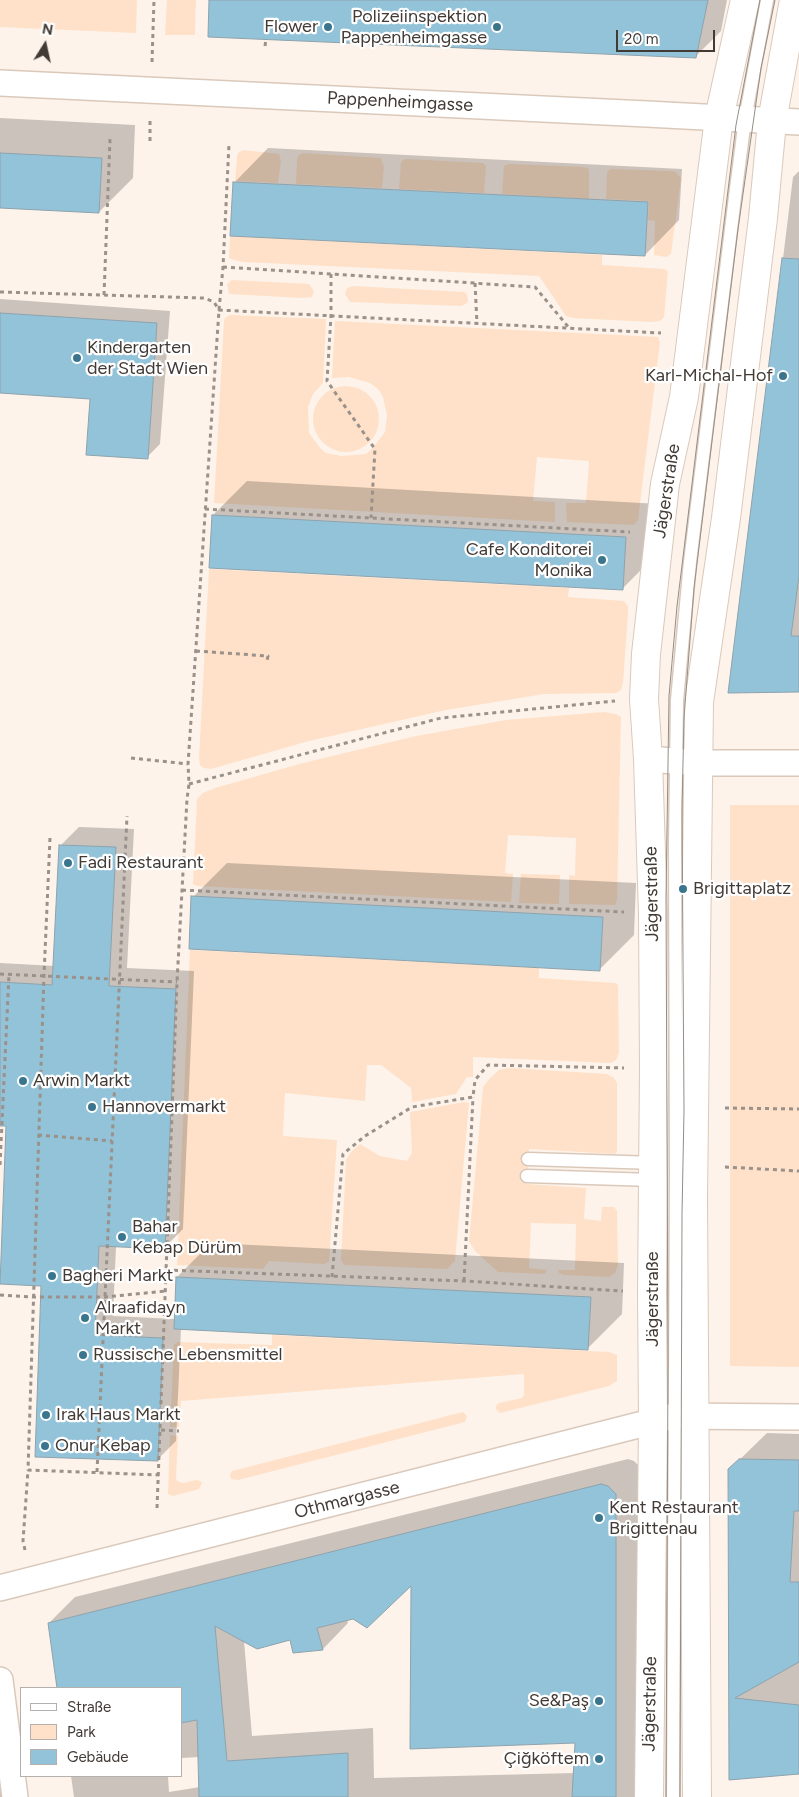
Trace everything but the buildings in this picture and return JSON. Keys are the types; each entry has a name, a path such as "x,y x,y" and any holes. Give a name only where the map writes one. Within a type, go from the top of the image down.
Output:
{"main road":[{"name":"Jägerstraße","path":"650,1797 673,1418 693,1199 669,1170 654,1069 653,914 644,699 647,639 665,484 684,397 732,118 745,0"},
{"name":"Jägerstraße","path":"697,1797 673,1418 652,1293 669,1170 694,1108 696,867 687,762 699,702 726,518 763,218 772,121 794,0"}],"street":[{"name":"Pappenheimgasse","path":"0,83 799,122"},
{"path":"648,759 687,762 799,763"},
{"path":"673,1418 799,1416"},
{"name":"Othmargasse","path":"0,1588 673,1418"},
{"path":"0,1680 15,1797"}],"lane":[{"name":"Jägerstraße","path":"673,1797 673,1418 669,1170 687,762 677,700 732,118 767,0"},
{"path":"528,1159 669,1170"},
{"path":"528,1176 669,1170"}],"path":[{"path":"152,70 154,0"},
{"path":"265,46 266,39"},
{"path":"150,116 150,141"},
{"path":"104,295 110,139"},
{"path":"157,1508 177,982 189,784 188,764 223,267 229,144"},
{"path":"223,267 535,287 570,329"},
{"path":"330,274 331,316 327,381 375,449 371,518"},
{"path":"475,283 477,324"},
{"path":"0,292 204,298 214,302 219,310"},
{"path":"219,310 667,334"},
{"path":"205,509 632,533"},
{"path":"196,652 268,656 267,661"},
{"path":"189,784 441,718 620,701"},
{"path":"131,758 188,764"},
{"path":"96,1472 127,816"},
{"path":"26,1554 23,1541 28,1470 38,1135 50,838"},
{"path":"182,890 653,914"},
{"path":"0,974 177,982"},
{"path":"0,1165 8,974"},
{"path":"464,1281 473,1097 475,1080 488,1065 654,1069"},
{"path":"332,1277 343,1154 365,1136 412,1107 473,1097"},
{"path":"694,1108 799,1109"},
{"path":"38,1135 112,1141"},
{"path":"669,1170 799,1171"},
{"path":"166,1270 464,1281 652,1293"},
{"path":"0,1295 105,1297 166,1291"},
{"path":"161,1430 178,1431"},
{"path":"28,1470 159,1475"}],"green space":[{"path":"0,0 137,0 136,33 0,27"},
{"path":"167,0 196,0 195,35 165,35"},
{"path":"243,150 279,154 281,161 278,183 235,181 237,156"},
{"path":"303,153 381,158 384,167 382,188 296,184 298,156"},
{"path":"407,159 483,163 486,166 484,193 399,189 401,163"},
{"path":"508,164 584,167 589,169 589,199 502,194 504,166"},
{"path":"611,169 672,171 676,172 681,178 671,254 666,257 654,255 655,221 648,220 649,201 606,199 607,173"},
{"path":"230,236 602,255 602,265 664,269 668,271 664,317 660,321 651,322 573,318 566,316 539,276 244,262 229,258"},
{"path":"232,280 309,284 314,291 312,297 303,298 229,294 227,284"},
{"path":"353,286 464,292 467,294 468,302 462,306 350,302 345,294 347,288"},
{"path":"230,315 326,319 323,383 313,394 308,407 309,433 326,453 342,456 366,454 372,449 385,432 387,415 383,397 379,390 370,383 349,377 332,378 335,321 658,337 660,342 638,520 634,525 567,522 566,503 586,503 589,461 537,457 533,501 555,502 555,522 214,503 224,321"},
{"path":"352,386 370,395 377,406 379,419 377,432 370,443 359,450 340,452 322,443 315,432 313,413 322,395 333,388"},
{"path":"209,569 569,588 568,597 624,601 628,606 628,614 623,683 621,690 616,693 544,694 446,710 309,741 211,769 204,768 200,765 199,758"},
{"path":"604,712 621,717 617,900 615,905 569,904 569,875 575,876 576,838 508,835 505,873 513,874 511,902 197,886 193,884 197,799 203,793 303,763 416,736 506,720"},
{"path":"730,805 799,805 799,1367 730,1366"},
{"path":"521,874 560,875 559,904 519,903"},
{"path":"190,950 539,968 539,978 615,983 618,985 619,1053 616,1060 611,1063 473,1057 473,1077 467,1077 456,1094 412,1102 411,1088 381,1065 367,1065 365,1101 285,1093 283,1136 337,1140 329,1262 324,1264 269,1261 263,1269 177,1265"},
{"path":"509,1068 607,1074 614,1078 617,1083 617,1151 615,1154 529,1149 527,1184 586,1188 584,1219 601,1221 602,1207 614,1207 617,1211 618,1265 615,1273 609,1277 564,1275 559,1273 558,1270 575,1270 576,1224 531,1223 529,1268 547,1270 545,1274 498,1272 475,1251 469,1241 483,1087 499,1070"},
{"path":"464,1102 469,1103 455,1261 447,1269 344,1265 341,1260 346,1160 351,1152 360,1144 380,1156 407,1161 412,1153 410,1112"},
{"path":"272,1335 609,1352 617,1355 617,1381 609,1386 500,1413 496,1409 499,1403 522,1398 524,1395 524,1374 181,1401 179,1427 170,1427 174,1344 178,1342 272,1345"},
{"path":"463,1412 467,1416 465,1422 238,1480 231,1479 232,1471"},
{"path":"170,1435 178,1436 177,1481 183,1483 200,1481 202,1483 199,1489 173,1496 168,1494"}],"tram line":[{"path":"666,1797 668,1360 666,898 669,696 677,606 736,125 760,0"},
{"path":"680,1797 684,1111 682,808 684,718 694,588 738,229 761,68 775,0"}],"place":[{"name":"Flower","path":"328,27"},
{"name":"Polizeiinspektion Pappenheimgasse","path":"497,27"},
{"name":"Kindergarten der Stadt Wien","path":"77,358"},
{"name":"Karl-Michal-Hof","path":"783,376"},
{"name":"Cafe Konditorei Monika","path":"602,560"},
{"name":"Fadi Restaurant","path":"68,863"},
{"name":"Brigittaplatz","path":"683,889"},
{"name":"Arwin Markt","path":"23,1081"},
{"name":"Hannovermarkt","path":"92,1107"},
{"name":"Bahar Kebap Dürüm","path":"122,1237"},
{"name":"Bagheri Markt","path":"52,1276"},
{"name":"Alraafidayn Markt","path":"85,1318"},
{"name":"Russische Lebensmittel","path":"83,1355"},
{"name":"Irak Haus Markt","path":"46,1415"},
{"name":"Onur Kebap","path":"45,1446"},
{"name":"Kent Restaurant Brigittenau","path":"599,1518"},
{"name":"Se&Paş","path":"599,1701"},
{"name":"Çiğköftem","path":"599,1759"}]}
